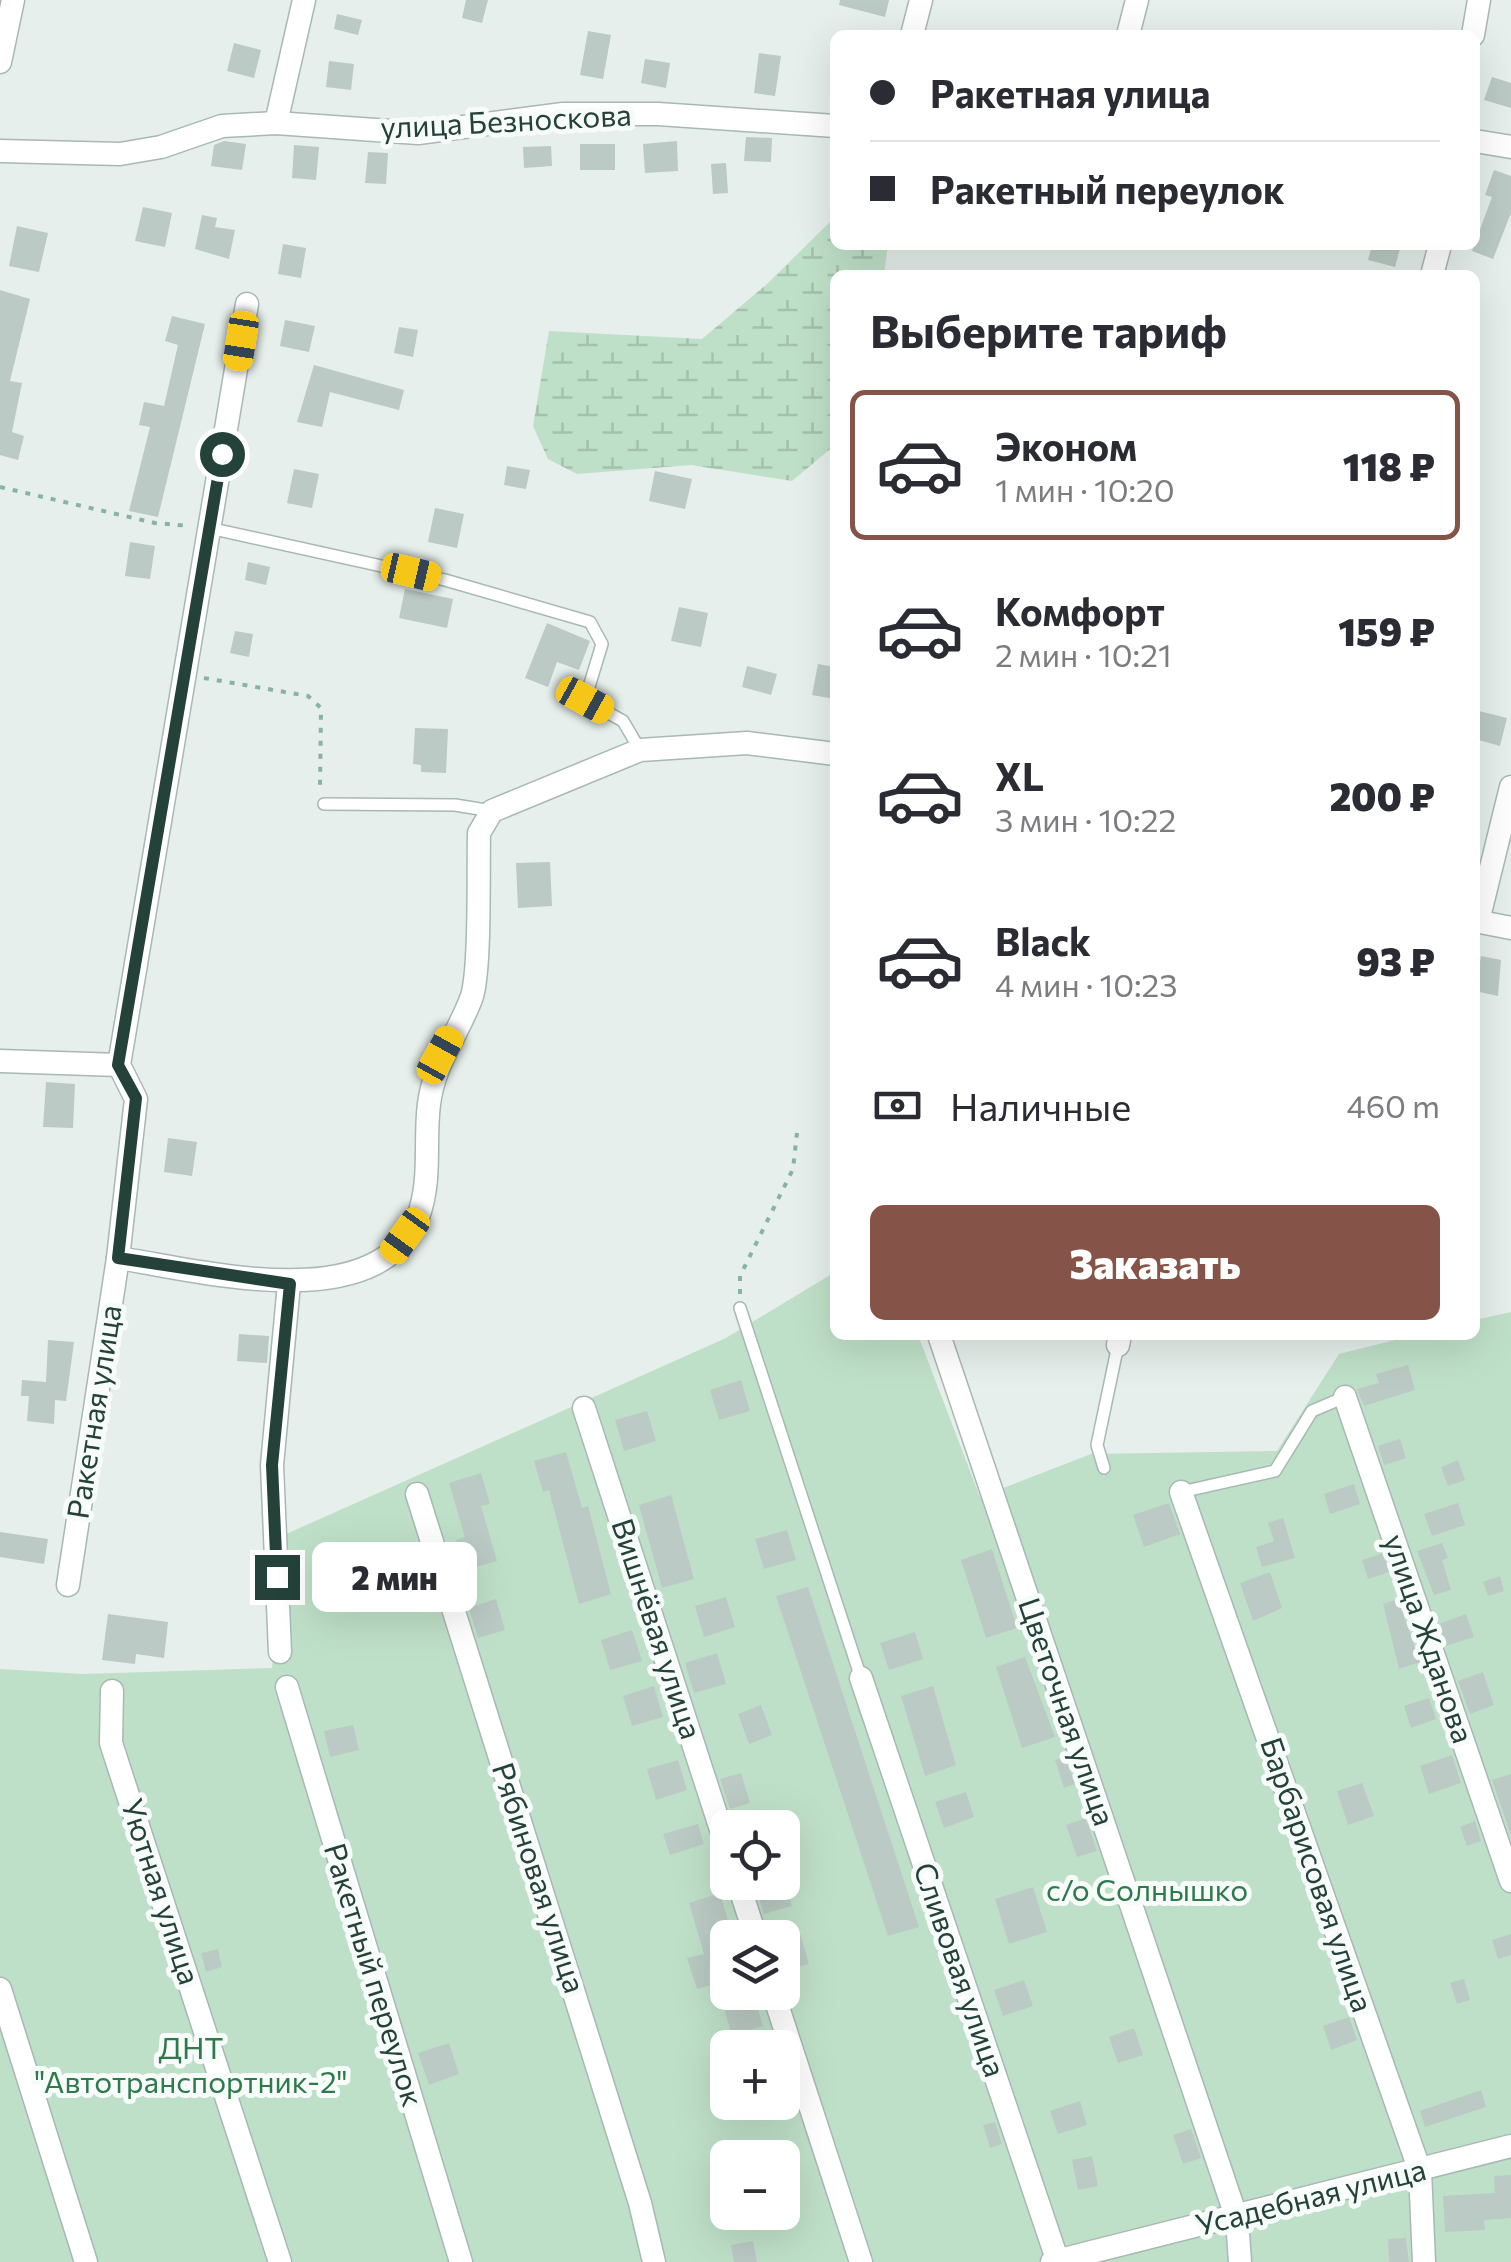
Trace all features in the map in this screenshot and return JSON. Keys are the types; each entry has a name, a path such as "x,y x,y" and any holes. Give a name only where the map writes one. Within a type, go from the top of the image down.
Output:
{"street":[{"path":"0,62 13,0"},
{"path":"276,124 304,0"},
{"path":"913,30 921,0"},
{"path":"1129,30 1137,0"},
{"path":"1474,30 1479,0"},
{"name":"улица Безноскова","path":"0,151 120,154 161,147 222,126 276,124 418,133 562,114 658,114 830,126"},
{"path":"1480,142 1511,147"},
{"name":"Ракетная улица","path":"68,1585 118,1258 136,1098 118,1065 247,304"},
{"path":"118,1258 290,1284 355,1271 392,1254 417,1219 428,1175 429,1104 440,1055 473,996 479,833 492,811 640,750 747,743 830,753"},
{"path":"1480,906 1511,787"},
{"path":"1480,922 1511,928"},
{"path":"0,1061 118,1065"},
{"path":"280,1652 272,1465 290,1284"},
{"name":"Цветочная улица","path":"940,1340 1237,2218 1240,2262"},
{"name":"улица Жданова","path":"1345,1398 1511,1881"},
{"name":"Вишнёвая улица","path":"584,1408 715,1810"},
{"name":"Барбарисовая улица","path":"1181,1492 1420,2171 1424,2262"},
{"name":"Рябиновая улица","path":"417,1494 640,2203 654,2262"},
{"name":"Сливовая улица","path":"861,1678 1056,2262"},
{"name":"Ракетный переулок","path":"286,1687 461,2262"},
{"name":"Уютная улица","path":"112,1691 111,1742 280,2262"},
{"path":"0,1989 86,2262"},
{"path":"779,2010 860,2262"},
{"name":"Усадебная улица","path":"1056,2262 1511,2146"}],"lane":[{"path":"209,528 445,580 590,622 602,644 585,700 622,721 640,750"},
{"path":"324,804 455,805 492,811"},
{"path":"740,1308 861,1678"},
{"path":"1104,1468 1098,1444 1119,1340"},
{"path":"1181,1492 1274,1471 1312,1410 1345,1398"}],"path":[{"path":"0,487 155,523 209,528"},
{"path":"184,674 308,696 321,708 318,778 324,804"},
{"path":"740,1308 740,1276 793,1170 797,1133"}],"green space":[{"path":"830,222 830,250 887,250 885,270 830,270 830,449 792,481 691,465 577,474 548,459 533,426 549,331 702,339 767,284"},
{"name":"с/о Солнышко","path":"830,1275 830,1340 920,1340 980,1497 1091,1454 1277,1451 1339,1354 1395,1340 1480,1340 1480,1319 1511,1312 1511,2262 0,2262 0,1669 83,1674 272,1668 284,1535 726,1338"}],"building":[{"path":"466,0 488,0 482,23 462,18"},
{"path":"840,0 889,0 885,17 839,5"},
{"path":"337,14 362,20 358,35 334,29"},
{"path":"588,31 611,35 603,79 580,75"},
{"path":"234,43 261,50 254,78 227,71"},
{"path":"759,53 781,56 775,96 754,93"},
{"path":"645,59 670,63 666,88 641,83"},
{"path":"329,61 354,64 351,90 326,87"},
{"path":"1492,77 1511,83 1511,108 1484,100"},
{"path":"746,137 772,138 771,162 744,161"},
{"path":"224,141 246,144 242,170 211,166 214,145"},
{"path":"677,141 678,171 645,173 643,144"},
{"path":"580,144 615,144 615,170 580,170"},
{"path":"294,145 319,147 316,180 292,178"},
{"path":"551,146 552,166 524,168 523,147"},
{"path":"368,152 388,153 386,184 365,183"},
{"path":"726,163 728,193 713,194 711,164"},
{"path":"1494,170 1511,176 1511,213 1493,259 1472,251 1480,250 1480,229 1492,197 1485,195"},
{"path":"143,207 172,213 165,247 135,241"},
{"path":"202,215 217,218 215,227 235,230 229,259 195,249"},
{"path":"17,226 48,233 39,272 9,266"},
{"path":"283,244 306,248 301,278 278,274"},
{"path":"1371,250 1400,250 1395,267 1368,260"},
{"path":"0,290 30,299 10,381 22,383 12,432 24,436 18,460 0,455"},
{"path":"172,316 205,324 158,517 129,511 150,427 139,425 144,402 164,406 178,345 165,341"},
{"path":"285,320 315,326 309,352 280,346"},
{"path":"399,327 418,330 413,357 394,353"},
{"path":"314,365 404,390 399,410 330,392 322,427 297,422"},
{"path":"507,466 530,470 526,489 504,485"},
{"path":"294,469 319,474 312,508 287,503"},
{"path":"655,471 692,479 685,509 649,501"},
{"path":"435,508 464,514 457,548 428,542"},
{"path":"130,542 155,546 150,579 125,576"},
{"path":"248,562 270,567 266,585 245,580"},
{"path":"405,589 453,599 447,628 399,618"},
{"path":"679,607 708,613 701,647 671,641"},
{"path":"547,623 590,641 579,670 557,662 548,687 525,678"},
{"path":"235,631 253,634 249,657 230,653"},
{"path":"818,664 830,666 830,698 812,695"},
{"path":"747,666 777,674 771,695 742,687"},
{"path":"1480,711 1507,718 1500,746 1480,740"},
{"path":"415,728 448,729 446,773 421,772 421,765 413,764"},
{"path":"550,862 552,906 518,908 516,863"},
{"path":"1481,956 1501,960 1498,996 1480,992"},
{"path":"46,1082 75,1084 73,1128 43,1127"},
{"path":"168,1138 197,1142 192,1176 164,1172"},
{"path":"239,1334 269,1336 267,1363 237,1361"},
{"path":"48,1340 74,1342 66,1401 55,1400 54,1424 27,1421 29,1396 21,1396 22,1380 46,1382"},
{"path":"1408,1365 1415,1390 1364,1406 1357,1389 1379,1383 1376,1374"},
{"path":"741,1380 750,1411 719,1420 710,1390"},
{"path":"647,1411 656,1441 624,1451 615,1420"},
{"path":"1400,1439 1406,1458 1384,1465 1378,1446"},
{"path":"566,1452 582,1508 588,1506 611,1594 579,1604 549,1490 543,1492 534,1461"},
{"path":"1458,1460 1465,1480 1448,1486 1441,1467"},
{"path":"481,1473 490,1504 481,1506 497,1561 465,1570 456,1540 465,1537 449,1483"},
{"path":"1354,1484 1360,1504 1330,1514 1324,1494"},
{"path":"671,1495 694,1579 662,1588 639,1505"},
{"path":"1169,1503 1180,1534 1144,1547 1133,1515"},
{"path":"1458,1503 1465,1525 1432,1536 1424,1514"},
{"path":"1283,1518 1295,1558 1262,1567 1256,1547 1274,1541 1268,1523"},
{"path":"787,1530 796,1560 764,1569 755,1539"},
{"path":"0,1532 48,1539 44,1564 0,1557"},
{"path":"1442,1543 1448,1558 1442,1560 1451,1590 1434,1595 1417,1551"},
{"path":"992,1549 1017,1628 986,1638 961,1560"},
{"path":"1383,1553 1389,1572 1368,1579 1362,1560"},
{"path":"1270,1572 1282,1608 1253,1621 1240,1583"},
{"path":"1500,1576 1504,1591 1488,1596 1483,1582"},
{"path":"808,1587 919,1927 888,1936 776,1596"},
{"path":"726,1597 735,1627 704,1637 695,1606"},
{"path":"496,1599 505,1630 478,1638 469,1608"},
{"path":"1398,1599 1420,1662 1399,1669 1383,1604"},
{"path":"108,1614 168,1622 164,1658 136,1654 135,1664 102,1660"},
{"path":"1466,1614 1474,1637 1446,1646 1439,1624"},
{"path":"632,1630 642,1661 610,1670 601,1640"},
{"path":"915,1632 923,1659 889,1670 880,1643"},
{"path":"717,1653 726,1684 694,1693 685,1663"},
{"path":"1025,1657 1055,1737 1022,1748 996,1667"},
{"path":"1483,1672 1494,1705 1470,1714 1458,1681"},
{"path":"654,1686 663,1717 632,1726 623,1696"},
{"path":"933,1686 956,1765 925,1776 901,1696"},
{"path":"1429,1698 1436,1719 1411,1728 1404,1706"},
{"path":"761,1705 772,1735 749,1744 738,1714"},
{"path":"353,1725 359,1750 330,1757 324,1731"},
{"path":"1452,1755 1461,1783 1429,1794 1420,1766"},
{"path":"1065,1757 1075,1784 1064,1788 1055,1760"},
{"path":"678,1760 687,1790 656,1800 647,1769"},
{"path":"741,1773 750,1803 730,1809 720,1779"},
{"path":"1511,1774 1511,1835 1492,1780"},
{"path":"1362,1783 1374,1816 1348,1825 1337,1791"},
{"path":"966,1792 974,1817 944,1828 935,1802"},
{"path":"1086,1818 1097,1851 1077,1857 1066,1825"},
{"path":"1475,1821 1481,1841 1467,1846 1460,1827"},
{"path":"698,1824 704,1844 670,1855 663,1834"},
{"path":"1033,1887 1047,1932 1009,1944 995,1899"},
{"path":"710,1896 710,1900 722,1900 728,1920 710,1920 710,1985 697,1989 687,1958 704,1954 689,1903"},
{"path":"760,1900 790,1900 792,1906 764,1914"},
{"path":"800,1933 809,1964 800,1966"},
{"path":"1511,1934 1511,1955 1498,1959 1492,1940"},
{"path":"218,1949 222,1967 206,1972 201,1953"},
{"path":"1464,1979 1470,2000 1457,2004 1450,1983"},
{"path":"1024,1980 1033,2006 1003,2016 994,1990"},
{"path":"724,2010 758,2010 763,2026 730,2030"},
{"path":"1349,2017 1357,2040 1331,2050 1323,2026"},
{"path":"1134,2028 1143,2055 1118,2063 1109,2037"},
{"path":"449,2043 459,2074 429,2085 418,2053"},
{"path":"1481,2090 1486,2107 1425,2127 1420,2111"},
{"path":"1080,2101 1087,2125 1058,2134 1050,2111"},
{"path":"995,2122 1002,2144 990,2148 983,2125"},
{"path":"1191,2129 1201,2158 1183,2164 1173,2135"},
{"path":"1092,2156 1098,2186 1078,2190 1072,2160"},
{"path":"1511,2175 1511,2218 1484,2220 1485,2230 1445,2232 1443,2196 1495,2193 1494,2176"},
{"path":"1404,2226 1409,2262 1389,2262 1388,2239 1405,2238"},
{"path":"753,2241 757,2262 734,2262 731,2245"}],"route":[{"path":"222,454 118,1065 136,1098 118,1258 290,1284 272,1465 277,1577"}],"park label":[{"name":"ДНТ \"Автотранспортник-2\"","path":"191,2066"}]}
